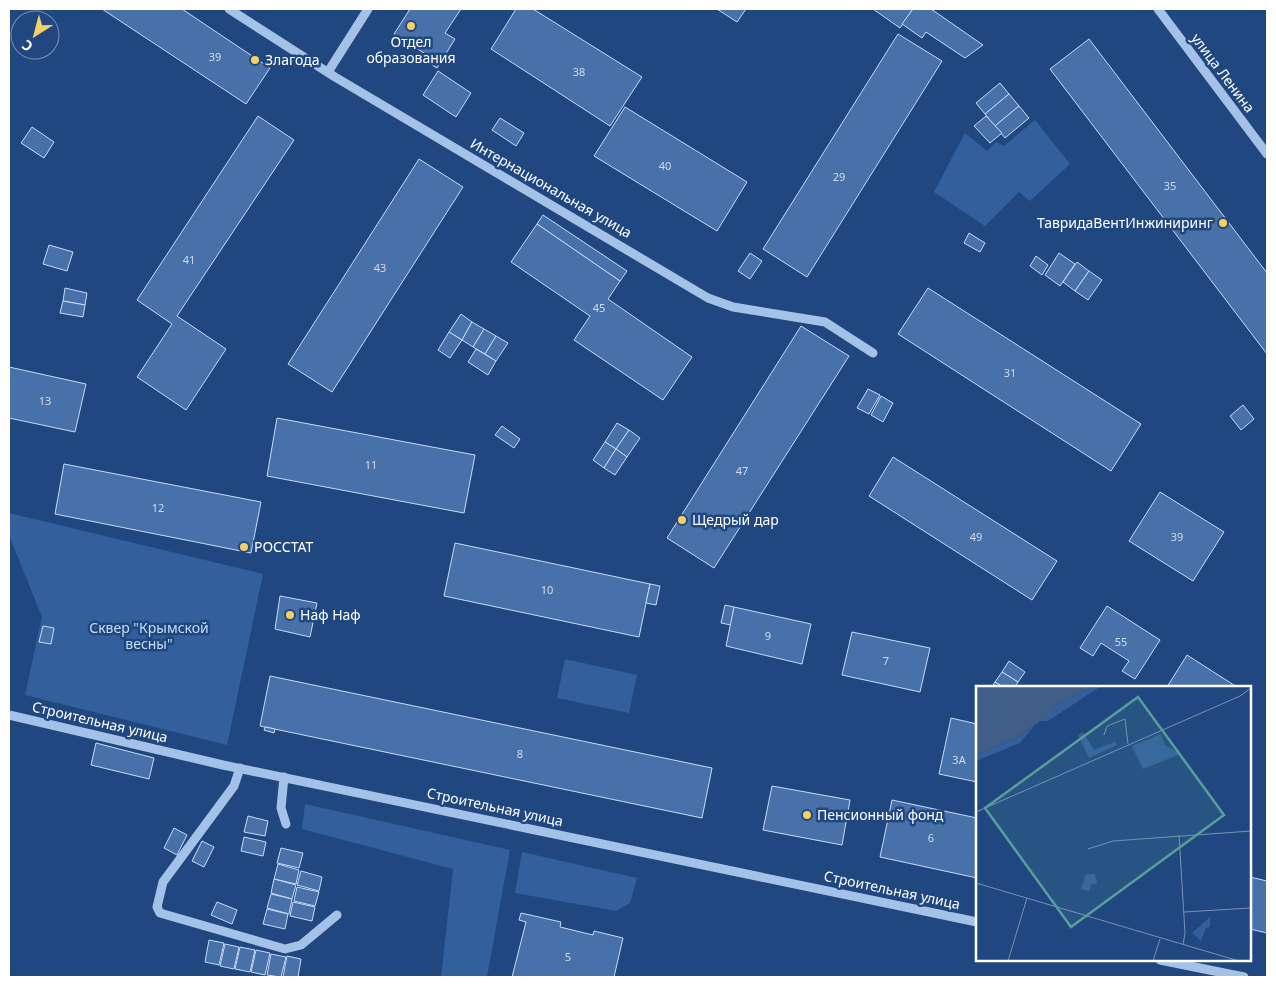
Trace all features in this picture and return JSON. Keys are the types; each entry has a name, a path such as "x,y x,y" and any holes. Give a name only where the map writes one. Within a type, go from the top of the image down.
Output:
{"street":[{"name":"Интернациональная улица","path":"230,9 328,72 708,298 733,307 824,322 873,353"},
{"path":"328,72 368,9"},
{"name":"улица Ленина","path":"1158,9 1267,154"},
{"name":"Строительная улица","path":"9,715 240,768 976,922"},
{"path":"240,768 234,786 162,882 156,907 160,913 285,949 301,945 337,915"},
{"path":"284,777 281,808 286,824"},
{"path":"1165,961 1244,977"}],"green space":[{"path":"1035,120 1070,164 1030,201 1019,192 985,226 934,192 965,133 987,151 996,142 1004,146"},
{"name":"Сквер \"Крымской весны\"","path":"9,513 263,574 227,745 25,695 42,617 9,535"},
{"path":"565,659 637,675 629,713 557,698"},
{"path":"305,804 510,850 487,977 441,977 453,869 302,829"},
{"path":"522,852 637,878 630,903 616,911 515,893"}],"building":[{"path":"102,9 182,9 270,68 246,104"},
{"path":"410,9 461,9 445,33 455,39 437,68 424,60 427,55 394,34"},
{"path":"516,9 533,9 642,77 610,126 491,49"},
{"path":"717,9 746,9 737,22"},
{"path":"873,9 913,9 900,28"},
{"path":"913,9 931,9 983,45 965,58 926,32 922,38 902,24"},
{"path":"898,34 942,61 807,277 763,249"},
{"path":"1089,39 1267,273 1267,354 1050,69"},
{"path":"438,71 471,93 456,117 423,95"},
{"path":"1000,83 1009,94 985,114 976,103"},
{"path":"1009,94 1019,106 995,126 985,114"},
{"path":"1019,106 1029,118 1005,138 995,126"},
{"path":"625,107 747,182 717,231 594,156"},
{"path":"258,116 294,140 177,316 226,349 186,410 137,377 172,324 137,300"},
{"path":"986,116 1002,133 990,143 974,126"},
{"path":"500,118 524,133 516,146 492,130"},
{"path":"32,127 54,142 44,158 21,143"},
{"path":"419,159 463,187 332,392 288,364"},
{"path":"543,215 627,271 620,281 537,224"},
{"path":"537,224 620,281 608,299 692,357 663,400 574,340 590,316 511,262"},
{"path":"969,233 985,243 980,252 964,243"},
{"path":"49,245 73,252 67,271 43,264"},
{"path":"750,253 762,261 750,279 738,271"},
{"path":"1059,253 1075,264 1060,286 1045,275"},
{"path":"1036,256 1048,265 1042,275 1030,266"},
{"path":"1077,262 1089,271 1075,291 1063,282"},
{"path":"1089,271 1102,280 1088,300 1075,291"},
{"path":"65,288 87,293 85,305 63,301"},
{"path":"928,288 1141,424 1111,471 898,334"},
{"path":"63,301 85,305 83,317 60,313"},
{"path":"461,314 472,322 462,340 449,332"},
{"path":"472,322 484,329 473,347 462,340"},
{"path":"801,326 849,356 714,568 667,538"},
{"path":"484,329 496,336 485,354 473,347"},
{"path":"449,332 462,340 450,358 438,350"},
{"path":"496,336 508,343 496,361 485,354"},
{"path":"476,349 496,361 488,375 468,362"},
{"path":"9,367 86,384 75,432 9,418"},
{"path":"868,389 880,395 869,414 857,408"},
{"path":"881,396 893,403 883,422 871,415"},
{"path":"1243,405 1254,419 1241,430 1230,416"},
{"path":"277,418 475,455 464,513 267,476"},
{"path":"617,423 629,430 616,449 605,442"},
{"path":"502,426 520,439 514,448 495,435"},
{"path":"629,430 640,438 627,457 616,449"},
{"path":"605,442 616,449 604,468 593,460"},
{"path":"616,449 627,457 615,475 604,468"},
{"path":"893,457 1057,561 1032,600 869,496"},
{"path":"64,464 261,502 251,553 55,514"},
{"path":"1160,492 1224,532 1193,581 1129,541"},
{"path":"455,543 650,584 639,637 444,596"},
{"path":"650,584 660,586 656,605 646,603"},
{"path":"280,596 317,603 310,637 275,629"},
{"path":"725,605 734,607 731,625 721,623"},
{"path":"1107,606 1160,640 1135,679 1122,671 1129,661 1101,643 1093,656 1080,648"},
{"path":"734,607 811,624 802,664 726,646"},
{"path":"43,626 54,628 51,644 39,642"},
{"path":"852,632 930,648 920,692 842,675"},
{"path":"1187,655 1235,686 1168,686"},
{"path":"1009,661 1025,672 1018,682 1002,672"},
{"path":"1002,672 1018,682 1016,686 1001,686 995,682"},
{"path":"270,676 712,768 702,818 260,726"},
{"path":"995,682 1001,686 993,686"},
{"path":"951,718 976,724 976,782 939,774"},
{"path":"265,727 275,729 274,733 264,730"},
{"path":"96,743 154,758 149,779 91,765"},
{"name":"Пенсионный фонд","path":"772,786 850,800 842,845 763,830"},
{"path":"892,800 976,818 976,878 880,857"},
{"path":"248,816 268,821 265,836 244,832"},
{"path":"174,828 187,835 177,855 164,848"},
{"path":"244,837 266,842 263,856 241,851"},
{"path":"202,841 214,847 204,867 192,861"},
{"path":"281,848 303,853 299,868 277,863"},
{"path":"278,864 299,870 296,884 274,879"},
{"path":"301,871 322,877 319,891 297,885"},
{"path":"1251,877 1267,881 1267,933 1251,929"},
{"path":"274,879 296,885 292,899 271,893"},
{"path":"297,887 319,892 315,906 294,901"},
{"path":"271,894 292,899 289,914 267,908"},
{"path":"217,902 237,910 232,924 211,915"},
{"path":"293,902 315,907 312,921 290,916"},
{"path":"267,909 288,914 285,929 263,924"},
{"path":"521,913 561,922 560,927 593,935 594,931 623,938 614,977 512,977 526,922 519,920"},
{"path":"209,940 224,943 219,965 205,962"},
{"path":"225,944 239,947 234,969 220,966"},
{"path":"240,947 255,950 250,972 235,969"},
{"path":"256,950 270,953 265,975 251,972"},
{"path":"271,954 286,957 281,977 267,975"},
{"path":"287,956 301,959 298,977 283,977"}],"place":[{"name":"Отдел образования","path":"411,26"},
{"name":"Злагода","path":"255,60"},
{"name":"ТавридаВентИнжиниринг","path":"1223,223"},
{"name":"Щедрый дар","path":"682,520"},
{"name":"РОССТАТ","path":"244,547"},
{"name":"Наф Наф","path":"290,615"},
{"name":"Пенсионный фонд","path":"807,815"}]}
